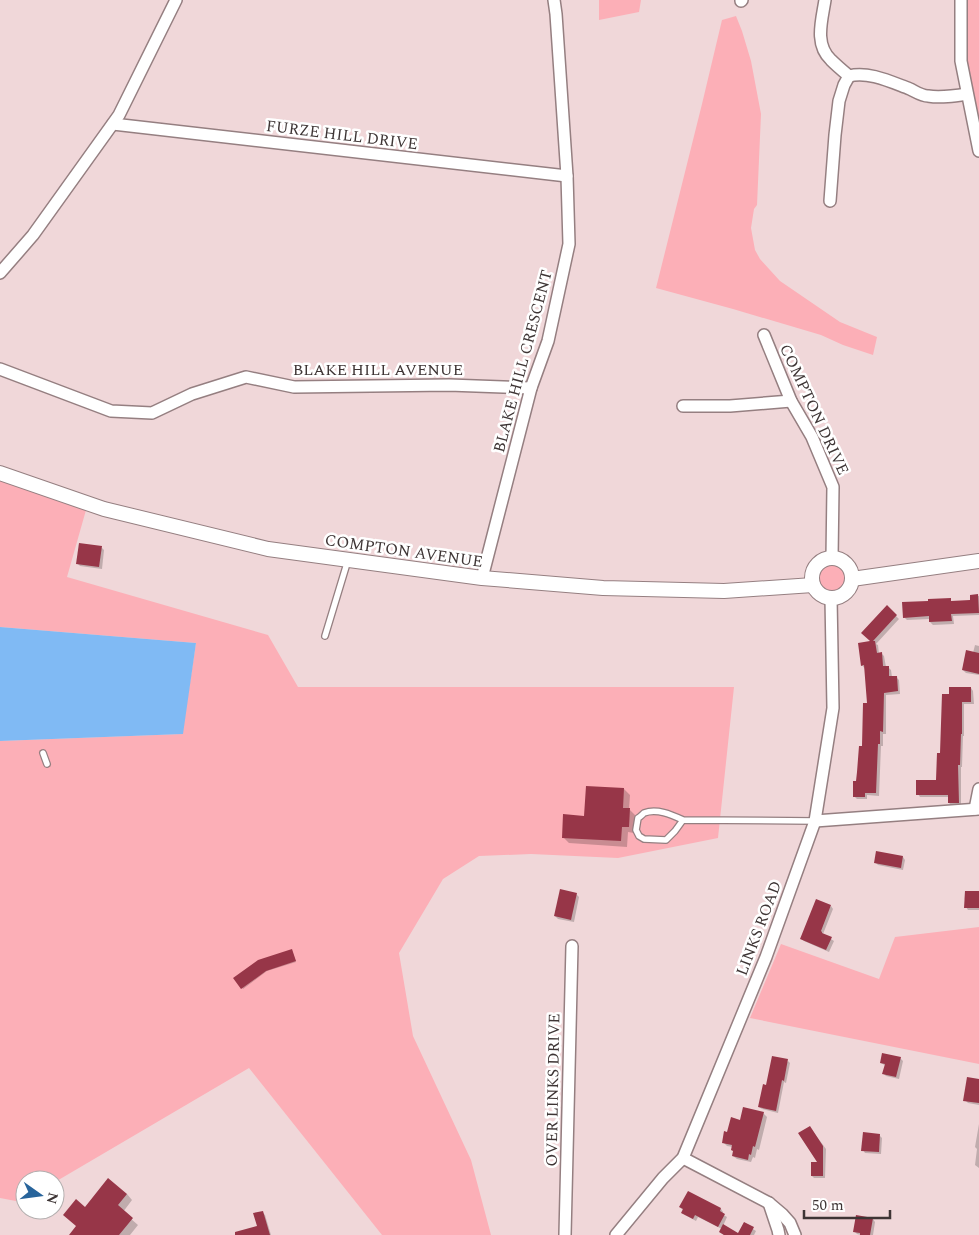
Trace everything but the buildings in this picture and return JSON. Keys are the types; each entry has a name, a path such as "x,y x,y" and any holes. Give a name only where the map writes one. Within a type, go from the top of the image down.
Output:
{"street":[{"path":"0,273 33,235 119,115 176,0"},
{"name":"BLAKE HILL CRESCENT","path":"482,578 531,388 548,342 569,244 568,176 554,0"},
{"path":"825,0 820,36 822,45 830,59 849,76"},
{"path":"960,0 961,61 979,151"},
{"path":"830,201 839,101 849,76 859,73 872,76 926,96 938,97 967,94"},
{"name":"FURZE HILL DRIVE","path":"113,124 568,176"},
{"name":"COMPTON DRIVE","path":"764,335 791,401 812,437 833,487 832,558"},
{"name":"BLAKE HILL AVENUE","path":"0,369 110,411 152,413 192,394 246,377 294,387 449,385 531,388"},
{"path":"683,406 730,406 791,401"},
{"name":"COMPTON AVENUE","path":"0,473 104,509 268,550 482,578 603,588 724,591 814,585"},
{"path":"832,558 839,559 850,568 852,579 848,590 842,595 831,598 818,593 812,578 816,565 832,558"},
{"path":"852,579 979,561"},
{"name":"LINKS ROAD","path":"616,1235 663,1178 683,1158 766,957 815,820 833,708 831,598"},
{"path":"815,820 977,809 979,789"},
{"name":"OVER LINKS DRIVE","path":"565,1235 572,946"},
{"path":"683,1158 769,1203 790,1223 794,1235"},
{"path":"769,1203 779,1235"}],"lane":[{"path":"326,636 348,560"},
{"path":"43,754 47,764"},
{"path":"683,820 676,831 666,840 644,840 636,830 638,818 645,813 655,812 666,813 683,820 815,820"}],"shaded area":[{"path":"599,0 641,0 639,12 599,20"},
{"path":"961,0 979,0 979,151 967,94"},
{"path":"736,16 751,61 761,114 757,205 754,209 751,228 755,250 760,259 780,281 840,322 877,337 873,355 821,335 656,288 722,20"},
{"path":"0,473 88,503 67,577 268,635 298,687 734,687 718,838 618,858 531,854 479,856 443,879 399,953 413,1036 471,1160 491,1235 382,1235 249,1068 65,1176 65,1170 15,1170 15,1201 0,1198 0,741 182,734 196,643 0,627"},
{"path":"832,558 846,564 852,578 846,592 832,598 818,592 812,578 818,564"},
{"path":"979,927 979,1064 750,1018 781,944 879,979 895,937"}],"water":[{"path":"0,627 196,643 183,734 0,741"}]}
